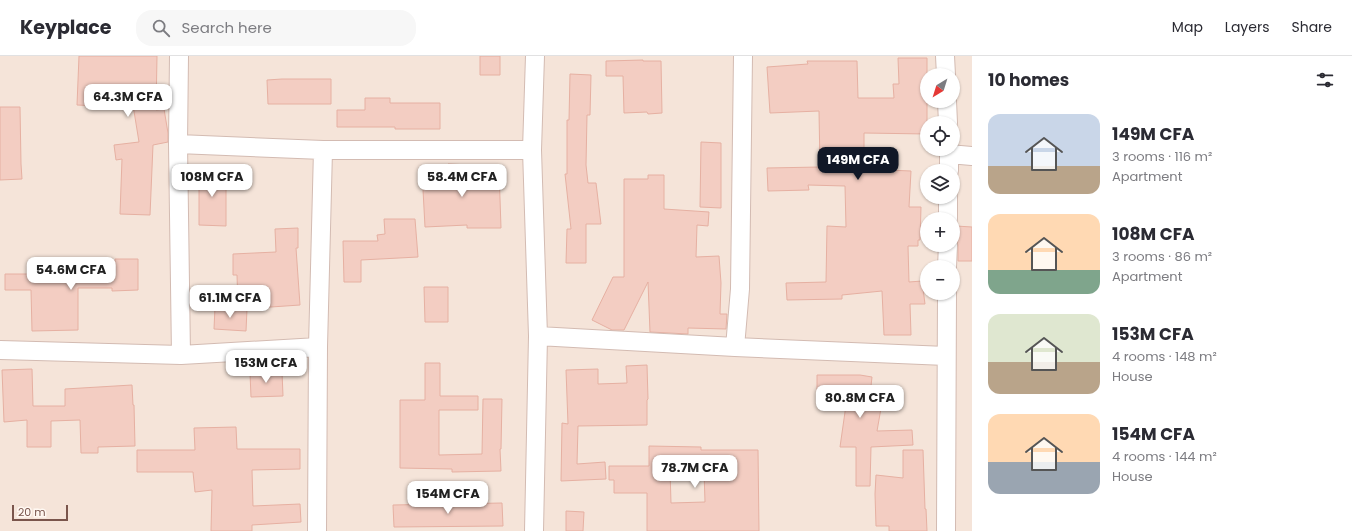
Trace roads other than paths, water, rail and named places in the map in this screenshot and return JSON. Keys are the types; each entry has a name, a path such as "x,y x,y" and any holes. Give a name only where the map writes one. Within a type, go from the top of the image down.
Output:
{"street":[{"path":"180,56 178,144 181,355"},
{"path":"534,531 538,336 532,150 535,56"},
{"path":"735,347 740,289 743,56"},
{"path":"945,56 946,68"},
{"path":"178,144 323,150 532,150"},
{"path":"317,531 318,347 323,150"},
{"path":"949,158 972,156"},
{"path":"946,531 947,300"},
{"path":"538,336 735,347 946,356"},
{"path":"0,350 181,355 318,347"}]}
